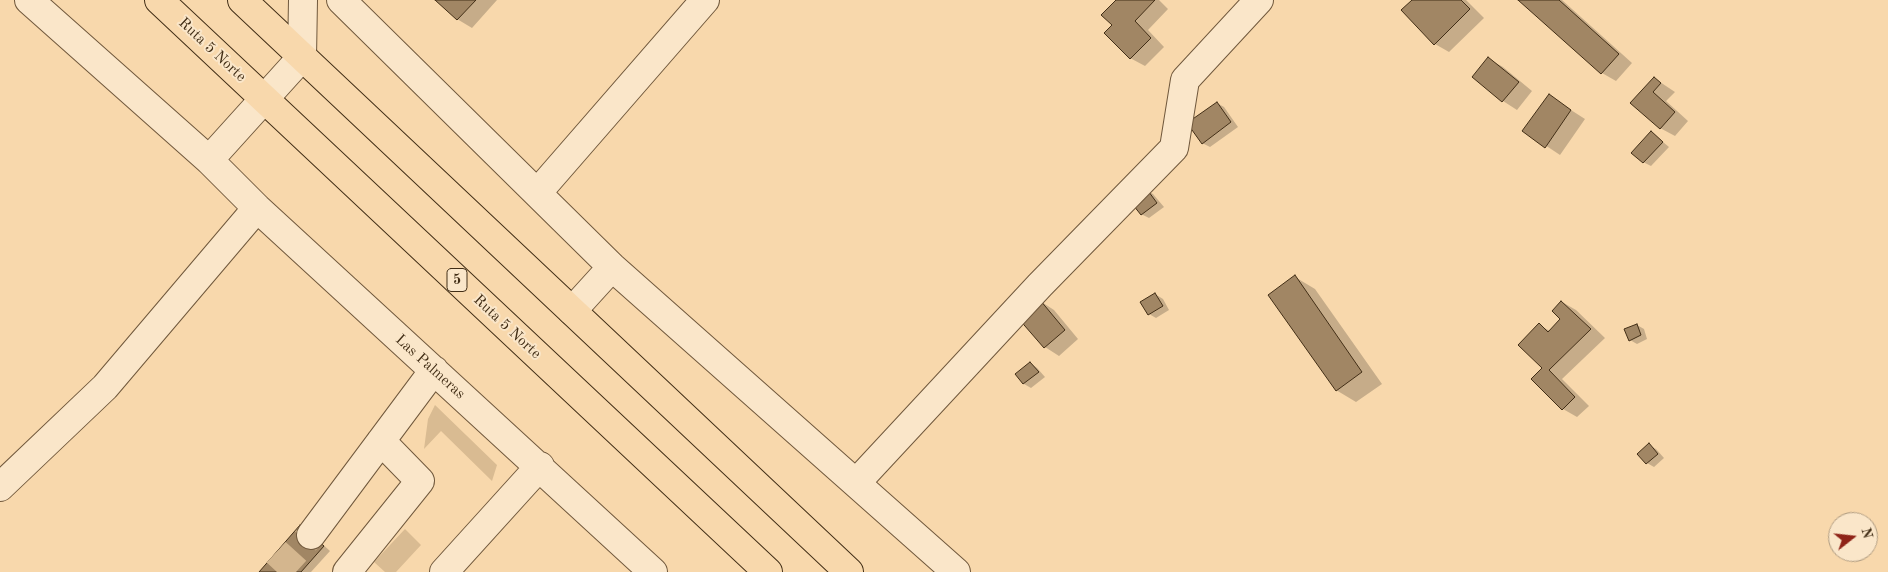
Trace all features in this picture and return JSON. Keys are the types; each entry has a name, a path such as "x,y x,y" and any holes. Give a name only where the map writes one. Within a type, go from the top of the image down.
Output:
{"highway":[{"name":"Ruta 5 Norte","path":"160,0 768,572"},
{"path":"242,0 849,572"}],"street":[{"name":"Las Palmeras","path":"29,0 209,160 257,208 540,466 653,572"},
{"path":"209,160 302,57 303,0"},
{"path":"342,0 538,192 612,268 956,572"},
{"path":"538,192 706,0"},
{"path":"856,483 1040,285 1174,148 1185,80 1258,0"},
{"path":"0,487 105,387 257,208"},
{"path":"572,311 612,268"},
{"path":"311,535 434,370"},
{"path":"346,572 420,481 381,441"},
{"path":"444,572 540,466"}],"shaded area":[{"path":"435,405 497,465 492,481 441,431 424,449 428,419"},
{"path":"405,529 421,545 396,572 385,572 374,562"}],"building":[{"path":"435,0 476,0 457,20"},
{"path":"1116,0 1155,0 1135,21 1151,38 1130,59 1104,33 1112,25 1101,15"},
{"path":"1412,0 1461,0 1470,9 1434,45 1401,10"},
{"path":"1518,0 1559,0 1619,54 1601,74"},
{"path":"1488,57 1519,82 1502,102 1472,77"},
{"path":"1654,77 1661,83 1653,92 1675,112 1660,129 1630,103"},
{"path":"1549,94 1571,110 1545,148 1522,131"},
{"path":"1217,102 1231,122 1202,144 1187,123"},
{"path":"1651,131 1663,142 1643,163 1631,153"},
{"path":"1146,188 1157,203 1141,215 1130,201"},
{"path":"1295,275 1362,372 1336,391 1268,295"},
{"path":"1155,293 1163,306 1148,315 1140,302"},
{"path":"1040,300 1065,330 1044,348 1018,318"},
{"path":"1561,301 1591,329 1549,370 1575,397 1562,410 1531,379 1542,368 1518,345 1539,323 1548,332 1560,319 1552,311"},
{"path":"1637,324 1641,335 1629,341 1624,329"},
{"path":"1030,362 1039,372 1023,384 1015,374"},
{"path":"1649,443 1658,454 1646,464 1637,454"},
{"path":"300,525 324,546 301,572 259,572"}],"tunnel":[{"path":"277,572 311,535"}]}
